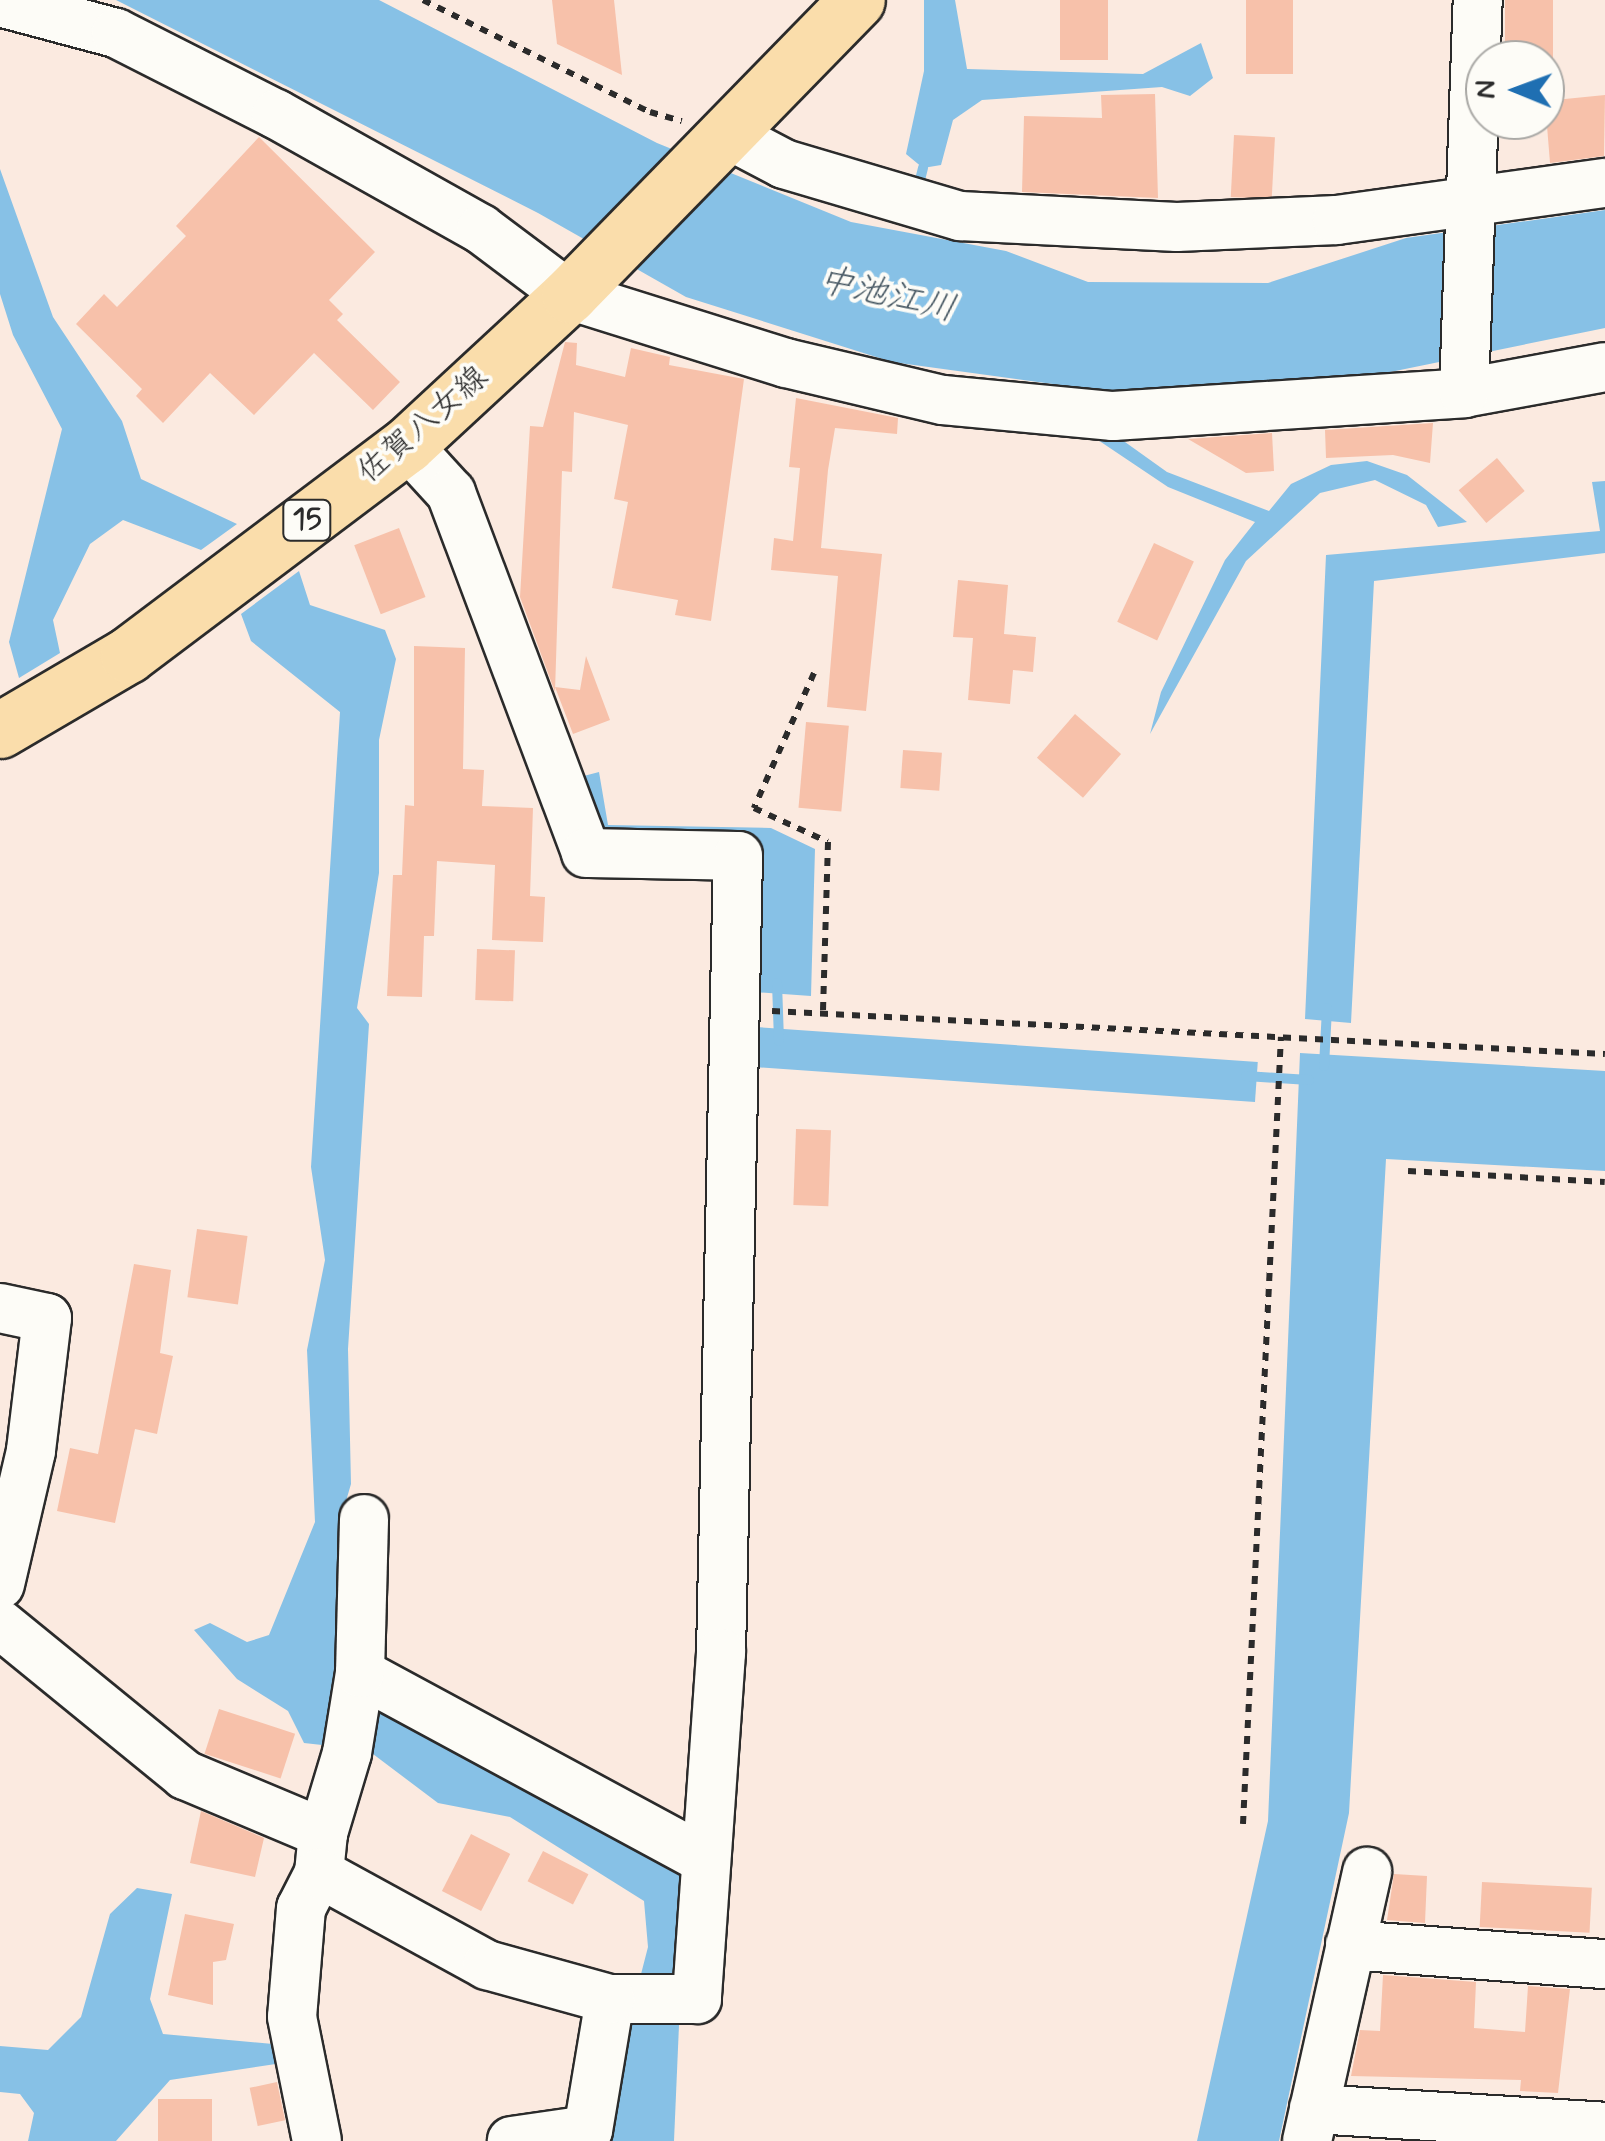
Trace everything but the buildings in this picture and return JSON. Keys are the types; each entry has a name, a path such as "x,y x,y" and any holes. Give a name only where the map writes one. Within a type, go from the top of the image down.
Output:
{"main road":[{"name":"15","path":"578,285 720,141 847,3"},
{"name":"佐賀八女線","path":"0,730 128,655 407,445 578,285"}],"street":[{"path":"1464,387 1478,0"},
{"path":"0,2 116,33 276,114 578,285 786,363 943,400 1114,416 1464,387 1605,367"},
{"path":"720,141 960,216 1177,228 1337,220 1472,196 1605,183"},
{"path":"0,1624 185,1776 321,1853 487,1964 610,1999 697,1999 721,1653 738,856 586,853 451,493 407,445"},
{"path":"0,1308 47,1318 32,1452 0,1584"},
{"path":"317,2141 292,2017 301,1908 321,1853 347,1753 360,1673 364,1519"},
{"path":"360,1673 704,1858"},
{"path":"1367,1872 1311,2125 1605,2127"},
{"path":"1350,1945 1605,1964"},
{"path":"512,2141 588,2130 610,1999"}],"path":[{"path":"424,0 650,112 720,141"},
{"path":"814,674 754,808 828,842 822,1014"},
{"path":"788,1012 1605,1054"},
{"path":"1242,1824 1281,1038"},
{"path":"1408,1170 1605,1182"}],"water":[{"name":"中池江川","path":"116,0 379,0 657,143 851,222 1006,251 1088,282 1268,283 1406,238 1605,210 1605,328 1361,378 1119,393 892,362 686,297 538,213"},
{"path":"924,0 955,0 967,69 1143,74 1201,43 1213,78 1190,96 1162,87 982,100 953,120 941,165 923,168 906,154 924,71"},
{"path":"0,169 53,317 122,421 141,479 237,524 201,550 123,520 90,544 53,620 60,653 19,678 9,642 62,429 13,335 0,294"},
{"path":"1104,427 1167,472 1269,511 1291,484 1331,465 1367,461 1407,475 1467,522 1438,527 1426,505 1375,480 1320,493 1246,561 1150,734 1161,692 1225,560 1255,522 1168,487 1095,438"},
{"path":"1605,481 1605,553 1374,581 1351,1023 1305,1019 1326,555 1600,531 1592,482"},
{"path":"299,571 310,605 385,630 396,659 379,740 379,873 357,1008 369,1024 348,1349 351,1484 341,1518 341,1707 322,1745 304,1743 288,1711 237,1679 194,1630 210,1623 247,1642 269,1635 315,1522 307,1350 325,1260 311,1167 340,712 251,641 241,614"},
{"path":"599,772 608,825 771,828 815,849 811,996 753,992 755,842 591,835 580,777"},
{"path":"756,1027 1258,1062 1255,1102 753,1067"},
{"path":"1300,1053 1605,1071 1605,1171 1386,1159 1349,1813 1279,2141 1197,2141 1268,1821"},
{"path":"380,1702 686,1873 683,1967 664,1986 640,1978 648,1947 644,1901 510,1817 438,1803 369,1751"},
{"path":"137,1888 172,1894 150,1999 163,2034 284,2045 289,2062 170,2080 116,2141 28,2141 34,2113 20,2094 0,2092 0,2046 48,2050 81,2017 110,1914"},
{"path":"662,2013 679,2025 674,2141 603,2141 632,2016"}],"waterway":[{"path":"918,188 923,168"},
{"path":"777,983 779,1041"},
{"path":"1324,1066 1327,1008"},
{"path":"1246,1076 1309,1080"}]}
